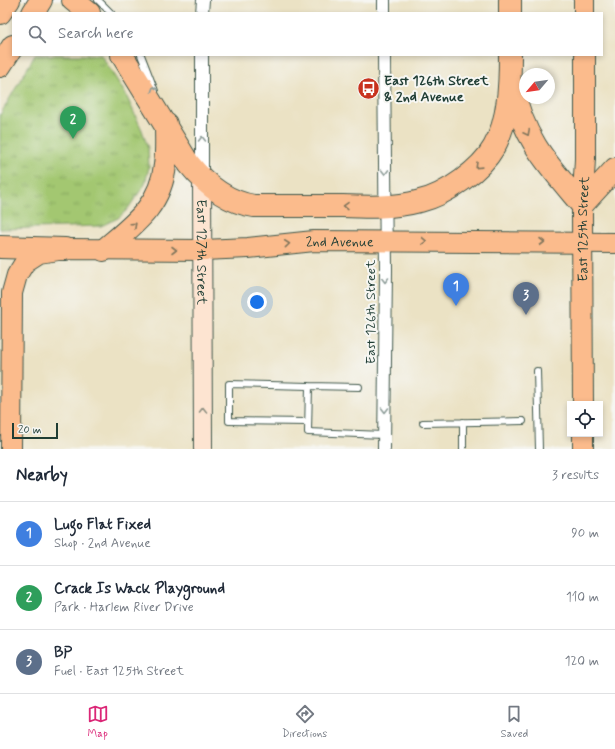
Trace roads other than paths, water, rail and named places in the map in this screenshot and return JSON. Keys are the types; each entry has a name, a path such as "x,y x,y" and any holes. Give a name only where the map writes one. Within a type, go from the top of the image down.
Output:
{"highway":[{"path":"0,13 9,0"},
{"path":"34,12 41,0"},
{"path":"73,0 88,12"},
{"path":"510,0 510,12"},
{"path":"0,66 12,48"},
{"path":"123,56 166,124 189,164 210,186 236,201 249,205 385,207 422,201 444,192 467,176 489,155 500,134 504,118 510,62"},
{"path":"510,62 515,101 526,130 534,145 552,170 582,205 615,169"},
{"path":"104,250 148,210 158,193 162,183 165,165 166,124"},
{"path":"0,247 65,249"}],"main road":[{"path":"584,0 584,12"},
{"name":"East 125th Street","path":"583,401 582,205 585,153 584,56"},
{"name":"East 127th Street","path":"202,178 202,449"},
{"name":"2nd Avenue","path":"11,449 11,302 14,282 21,267 31,257 39,253 65,249 202,250 248,248 314,241 615,243"},
{"path":"583,437 583,449"}],"street":[{"path":"202,0 202,12"},
{"path":"384,0 384,12"},
{"name":"East 127th Street","path":"202,56 202,178"},
{"name":"East 126th Street","path":"384,56 384,449"}],"lane":[{"path":"98,0 110,12"},
{"path":"141,56 156,94"},
{"path":"158,102 166,124"},
{"path":"537,371 539,449"},
{"path":"308,422 229,421 229,384 359,387"},
{"path":"309,386 308,432 384,435"},
{"path":"423,423 523,421"},
{"path":"463,422 463,449"}],"place":[{"name":"East 126th Street & 2nd Avenue","path":"368,88"},
{"name":"Crack Is Wack Playground","path":"73,139"},
{"name":"Lugo Flat Fixed","path":"456,306"},
{"name":"BP","path":"526,315"}]}
